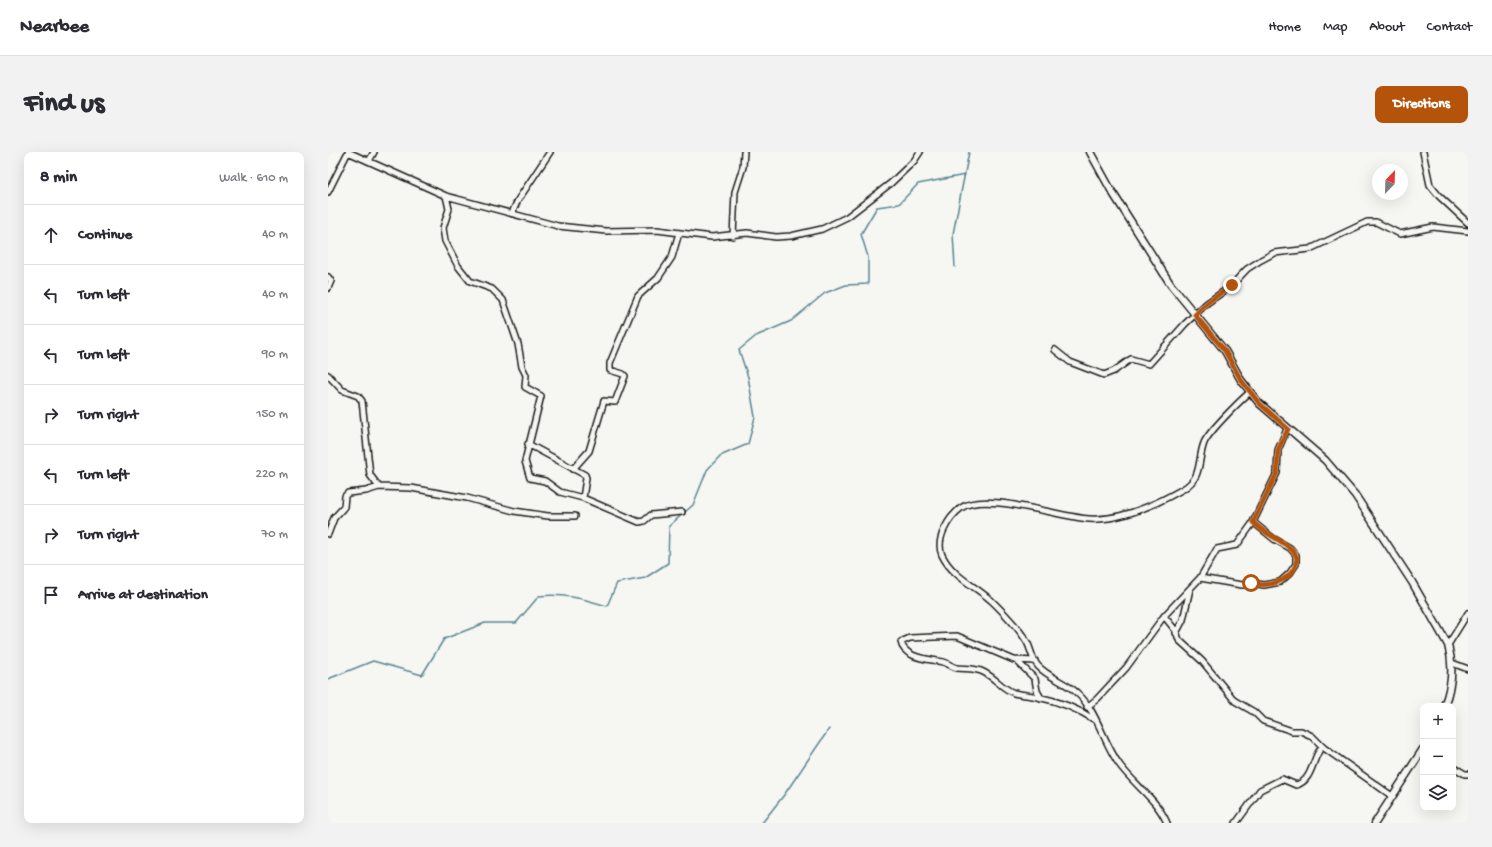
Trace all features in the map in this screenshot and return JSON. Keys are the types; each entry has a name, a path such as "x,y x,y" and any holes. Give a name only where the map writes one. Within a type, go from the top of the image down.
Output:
{"street":[{"path":"328,192 348,152 446,196 578,230 657,230 712,237 747,234 776,237 791,236 822,229 847,217 891,183 914,161 920,152"},
{"path":"369,161 374,152"},
{"path":"512,214 518,200 550,152"},
{"path":"733,236 735,192 743,167 744,152"},
{"path":"1090,152 1122,207 1171,285 1225,351 1250,392 1259,403 1325,460 1355,495 1412,582 1448,645 1452,663 1451,683 1445,703"},
{"path":"1423,152 1430,185 1439,196 1468,223"},
{"path":"446,196 448,209 443,230 450,251 458,266 470,281 492,289 503,300 518,344 522,367 526,376 525,387 541,396 525,461 530,478 546,482 555,489 566,494 584,498 639,522 644,521 650,515 682,512"},
{"path":"1055,350 1070,362 1087,370 1106,375 1130,359 1148,364 1207,303 1232,285 1247,270 1268,256 1278,252 1299,252 1310,249 1367,222 1376,222 1400,234 1433,227 1468,231"},
{"path":"573,469 589,451 604,401 615,402 618,398 625,376 609,370 612,359 638,296 658,278 672,257 679,233"},
{"path":"328,277 331,281 328,288"},
{"path":"328,375 342,390 358,396 362,401 370,476 379,487"},
{"path":"1167,823 1156,805 1119,764 1097,722 1077,692 1046,672 1035,661 1024,636 1009,619 994,603 956,573 942,555 941,541 953,516 969,504 981,501 1089,519 1110,518 1135,511 1161,501 1193,482 1196,478 1205,441 1250,392"},
{"path":"1087,707 1097,699 1126,668 1164,616 1200,578 1216,549 1237,545 1253,522 1277,473 1278,450 1288,429"},
{"path":"528,444 548,454 554,460 586,476 584,498"},
{"path":"328,534 334,518 344,507 345,496 348,492 362,492 379,487 411,488 451,494 494,506 548,516 575,516"},
{"path":"1200,578 1242,585 1251,583 1264,585 1280,582 1287,576 1296,564 1296,555 1290,548 1274,539 1253,522"},
{"path":"1176,633 1183,620 1190,588"},
{"path":"1448,645 1468,613"},
{"path":"1164,616 1179,640 1202,661 1235,701 1254,712 1263,721 1292,731 1301,731 1312,736 1322,747 1392,796"},
{"path":"1035,661 1016,661 985,649 972,641 957,636 910,638 901,642 907,650 923,660 942,662 956,667 979,670 993,677 1000,684 1013,692 1041,698 1079,711 1097,722"},
{"path":"1016,661 1035,679 1037,691 1041,698"},
{"path":"1452,663 1468,669"},
{"path":"1236,823 1260,790 1282,779 1296,785 1302,782 1312,767 1318,750 1322,747"},
{"path":"1375,823 1420,754"},
{"path":"1456,769 1465,774 1468,774"}],"waterway":[{"path":"955,267 953,234 969,152"},
{"path":"328,679 373,661 422,675 444,639 485,623 516,623 539,596 565,596 607,606 617,583 645,578 668,563 669,526 693,505 707,470 720,456 748,444 755,417 748,377 739,350 756,336 791,321 825,293 846,285 868,284 868,257 861,234 877,207 899,204 918,184 965,175"},
{"path":"762,823 784,795 829,729"}],"route":[{"path":"1232,285 1214,297 1195,315 1225,351 1241,380 1259,403 1288,429 1278,450 1279,468 1253,522 1256,526 1274,539 1290,548 1297,558 1296,564 1290,573 1280,582 1264,585 1251,583"}]}
